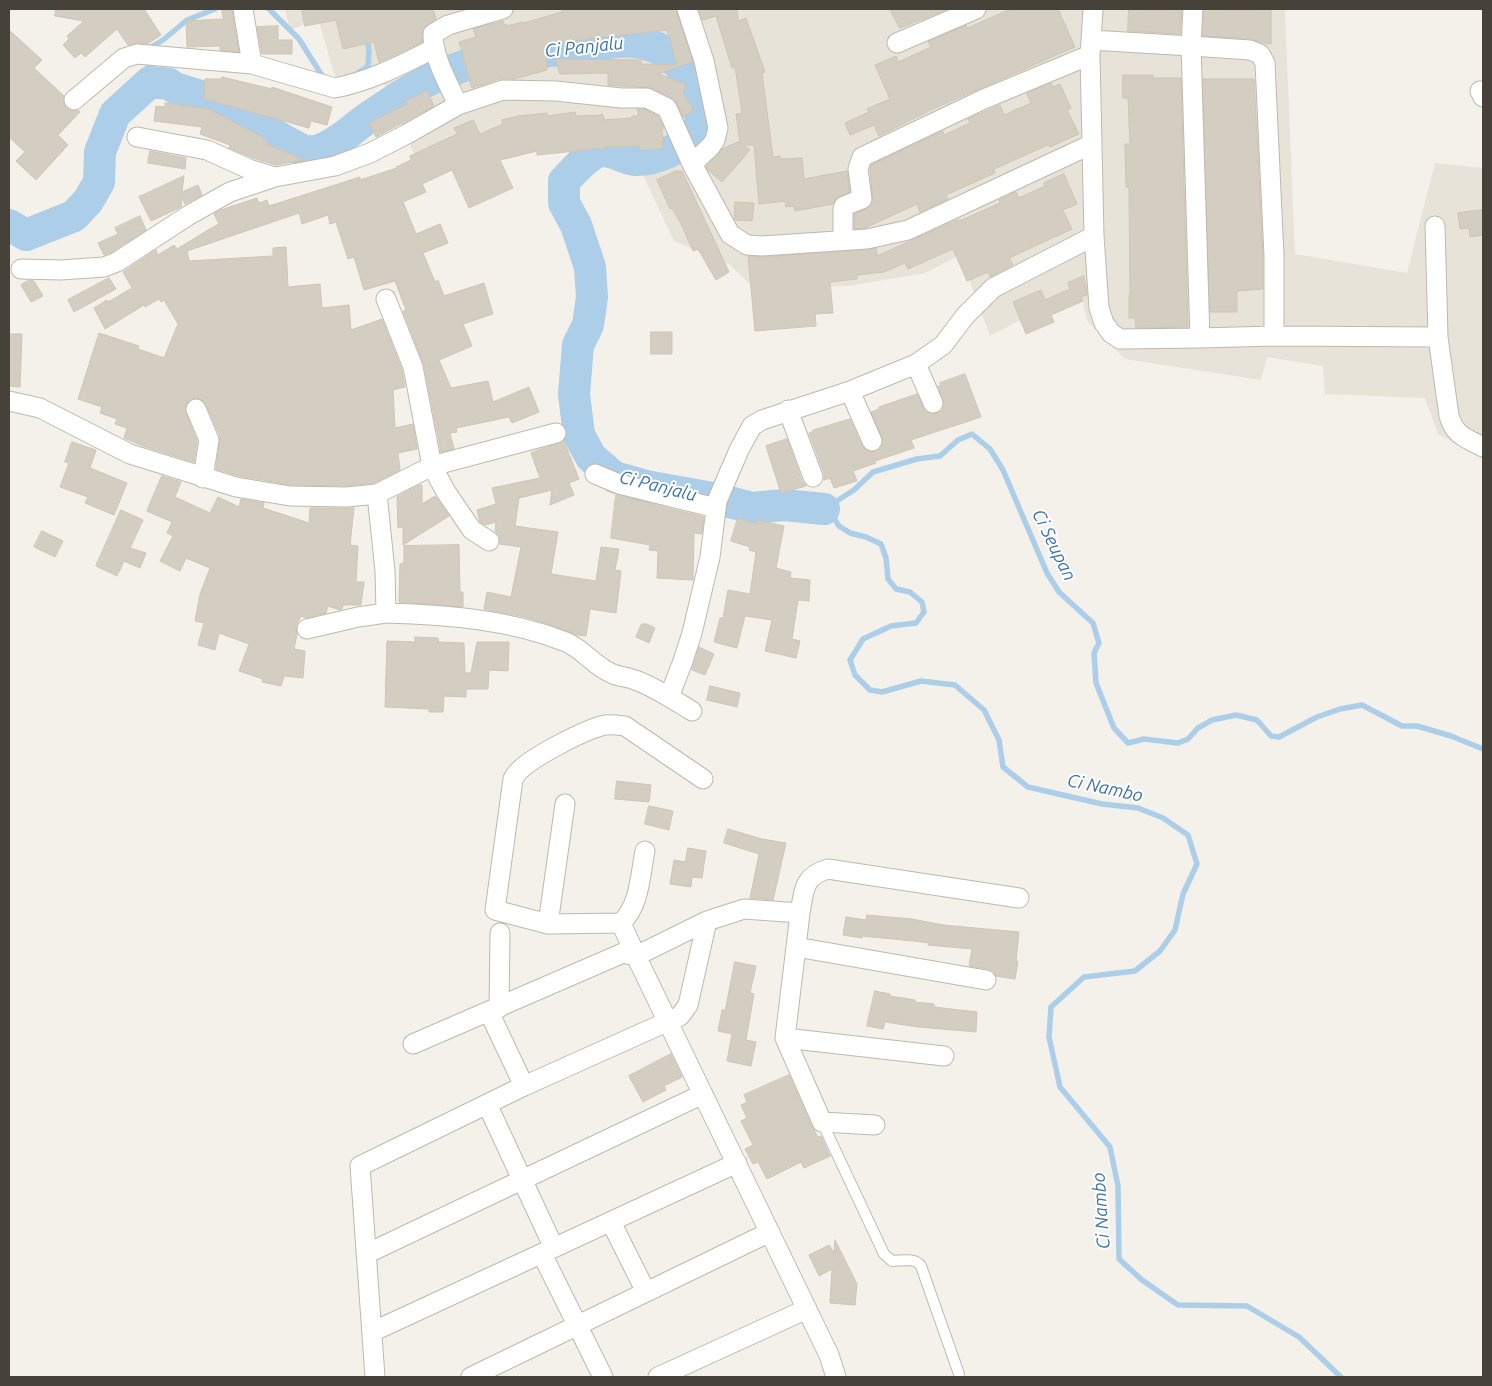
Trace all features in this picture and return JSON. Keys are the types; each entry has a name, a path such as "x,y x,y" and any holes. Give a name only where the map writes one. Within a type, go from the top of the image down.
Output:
{"street":[{"path":"243,9 252,64"},
{"path":"458,105 436,53 432,39 434,32 448,24 503,9"},
{"path":"687,9 704,61 718,128 712,146 691,162"},
{"path":"897,43 976,9"},
{"path":"1093,9 1090,48 1094,236 1098,308 1104,323 1111,333 1120,339 1274,336 1438,337"},
{"path":"1193,9 1191,46 1200,338"},
{"path":"843,240 842,209 844,206 862,199 858,169 862,157 1090,48 1191,46 1250,50 1260,54 1265,63 1274,256 1274,336"},
{"path":"74,100 124,58 137,54 252,64 335,88 380,74 436,53"},
{"path":"21,269 61,270 104,267 117,262 189,215 230,192 275,177 335,166 370,153 458,105 503,90 556,91 621,98 647,98 667,108 691,162 730,234 747,245 762,246 867,239 908,230 1092,144"},
{"path":"137,137 208,150 249,169 275,177"},
{"path":"1435,226 1438,337 1449,416 1452,427 1460,435 1483,447"},
{"path":"669,697 692,633 710,557 717,504 726,480 752,426 788,410 850,391 916,364 944,345 966,316 993,288 1094,236"},
{"path":"386,299 413,367 432,466 446,492 472,530 489,541"},
{"path":"916,364 933,403"},
{"path":"850,391 872,440"},
{"path":"9,401 40,408 130,454 236,487 290,496 347,497 377,494 432,466 556,433"},
{"path":"196,408 208,436 209,445 203,478"},
{"path":"788,410 813,477"},
{"path":"595,474 619,484 717,504"},
{"path":"377,494 385,571 386,613"},
{"path":"307,629 358,617 386,613 444,615 482,620 539,632 568,643 602,668 614,674 635,680 692,710"},
{"path":"645,851 635,904 630,914 621,923 548,924 495,910 513,779 520,770 570,739 603,726 614,724 624,726 703,779"},
{"path":"548,924 564,804"},
{"path":"875,1125 822,1122 785,1038 805,885 818,872 828,869 1019,898"},
{"path":"414,1044 623,952 636,956 708,921 744,909 800,913"},
{"path":"376,1377 360,1166 524,1086 680,1016 688,1005 708,921"},
{"path":"621,923 829,1354 836,1377"},
{"path":"500,934 494,1010 524,1086"},
{"path":"796,947 986,980"},
{"path":"785,1038 944,1056"},
{"path":"366,1254 703,1094"},
{"path":"487,1104 523,1180 577,1326 603,1377"},
{"path":"372,1332 737,1164"},
{"path":"611,1222 646,1292"},
{"path":"471,1377 770,1232"},
{"path":"658,1377 807,1309"}],"lane":[{"path":"822,1122 884,1254 892,1261 914,1260 921,1266 960,1374"}],"shaded area":[{"path":"285,9 1285,9 1295,254 1407,273 1435,163 1483,168 1483,459 1438,434 1425,398 1325,394 1323,366 1267,357 1261,380 1125,359 1087,321 1080,288 990,336 960,255 925,273 849,286 756,290 729,264 674,241 642,173 578,144 419,166 380,74 337,83 318,19 290,30"}],"building":[{"path":"56,9 144,9 161,35 147,44 128,45 117,29 85,57 81,53 75,58 63,45 69,39 67,36 84,21 55,16"},
{"path":"222,9 232,9 239,52 220,50 220,46 187,47 186,21 223,19"},
{"path":"302,9 433,9 436,19 423,28 422,42 379,62 374,42 343,49 336,20 305,26"},
{"path":"562,9 676,9 693,62 658,74 686,84 683,93 694,110 683,117 673,98 652,88 608,85 608,73 560,74 555,59 641,60 641,64 677,65 667,30 546,44 547,70 514,79 499,79 472,88 459,42 476,37 473,29 503,21 504,25 506,24 507,26 523,23 562,12"},
{"path":"699,9 737,9 738,21 746,18 765,72 762,73 773,157 780,156 780,159 802,158 804,179 847,171 850,192 836,198 833,204 795,211 794,206 786,207 785,201 759,204 754,145 744,145 750,150 722,182 708,170 706,166 722,149 738,142 740,143 736,114 742,113 735,67 732,68 716,16 703,20"},
{"path":"890,9 948,9 900,28"},
{"path":"1011,9 1058,9 1075,47 933,109 879,136 874,125 850,135 845,123 869,112 867,109 890,99 875,65 896,56 898,62 931,47 928,42 966,25 967,28"},
{"path":"1129,9 1182,9 1180,34 1128,31"},
{"path":"1204,9 1271,9 1271,44 1251,39 1203,36"},
{"path":"278,26 278,40 292,40 292,54 262,54 257,27"},
{"path":"9,30 42,60 34,68 64,96 63,102 66,108 71,111 78,110 80,112 58,135 68,145 36,180 16,161 25,152 9,137"},
{"path":"1123,75 1153,75 1153,78 1181,78 1188,327 1136,328 1135,318 1129,318 1129,187 1126,187 1125,144 1130,144 1128,98 1123,98"},
{"path":"222,77 272,89 272,87 332,107 327,125 311,121 309,128 204,99 205,79 222,79"},
{"path":"1203,79 1254,79 1263,289 1237,291 1237,312 1210,312"},
{"path":"1051,83 1053,87 1060,84 1071,108 1067,110 1079,134 1050,147 1048,145 994,169 995,173 946,195 948,199 920,212 917,204 865,228 854,229 854,214 866,209 873,202 871,165 943,131 944,135 970,123 968,119 1000,105 1004,115 1031,103 1027,94"},
{"path":"427,91 434,106 376,137 369,123 407,104 405,101"},
{"path":"165,103 209,109 268,140 266,144 303,160 276,165 253,158 229,148 230,145 200,134 202,127 154,121 156,106 165,107"},
{"path":"638,109 644,109 658,116 664,128 662,129 663,149 640,150 640,146 605,147 537,155 537,151 500,160 513,188 469,208 452,170 422,184 426,192 403,202 416,234 440,224 448,243 423,253 435,282 438,280 444,296 484,283 493,314 463,324 472,346 439,360 451,388 488,381 493,402 529,387 539,412 512,423 509,417 456,428 457,432 450,433 454,449 441,452 424,365 403,311 406,310 395,281 364,290 354,257 348,259 336,222 330,224 328,215 302,224 299,213 187,251 189,261 273,256 273,248 286,247 288,287 320,284 322,308 349,305 351,330 382,319 402,370 405,387 393,390 395,428 413,424 417,449 398,453 400,470 374,483 347,486 291,485 239,476 216,469 220,436 202,400 197,398 191,399 185,407 197,441 194,462 124,438 127,428 115,424 117,419 100,413 102,407 78,399 99,333 139,346 138,349 164,358 178,324 164,300 161,302 159,299 145,307 144,305 105,329 94,308 132,288 123,272 156,250 158,255 174,245 177,249 219,224 214,214 221,210 257,198 259,203 267,200 269,206 360,177 360,180 397,168 411,160 410,156 457,134 454,128 473,120 480,134 503,124 502,120 518,116 547,113 548,116 575,112 576,116 603,115 604,120 632,118 632,116 638,116"},
{"path":"150,151 186,158 185,169 148,163"},
{"path":"676,171 682,171 729,272 716,280 698,249 693,251 681,224 672,208 670,209 657,180"},
{"path":"1064,174 1077,204 1063,210 1072,229 1009,258 1013,265 990,277 988,272 967,281 953,249 908,269 905,263 884,272 857,275 857,279 830,282 833,313 815,314 816,326 755,331 748,256 763,257 876,248 877,256 1000,203 999,200 1016,192 1019,198 1045,186 1044,183"},
{"path":"184,176 182,192 198,185 202,195 185,204 182,198 181,207 151,221 139,197"},
{"path":"735,202 754,203 752,221 735,220"},
{"path":"1483,210 1483,235 1470,237 1469,228 1460,229 1458,213"},
{"path":"140,216 146,230 112,252 104,255 98,243 118,234 115,228"},
{"path":"1084,276 1087,295 1081,297 1083,301 1051,315 1054,322 1026,334 1013,302 1041,290 1045,300 1070,289 1068,283"},
{"path":"109,278 116,289 74,312 68,300"},
{"path":"29,280 34,281 43,296 31,302 21,285"},
{"path":"651,332 672,332 672,354 651,354"},
{"path":"9,334 22,334 20,387 9,386"},
{"path":"965,374 981,417 911,440 914,448 875,461 876,463 853,471 857,481 834,488 830,478 824,480 824,473 809,433 813,430 850,419 862,446 871,452 876,451 883,442 871,412 879,409 879,407 917,394 926,412 931,414 937,413 942,410 944,404 938,386 941,386 940,383"},
{"path":"787,439 802,481 806,486 781,493 766,446"},
{"path":"564,441 579,479 569,483 574,495 550,505 552,490 519,498 515,526 558,532 551,574 596,581 601,547 619,549 615,570 621,571 616,613 590,609 586,636 577,635 525,617 484,609 487,592 511,597 521,547 500,544 499,536 495,531 496,522 485,525 480,522 477,510 496,504 492,488 540,478 531,453"},
{"path":"72,442 96,450 90,468 127,483 114,515 85,503 88,497 60,487 69,463 65,462"},
{"path":"162,476 181,482 175,497 210,513 218,497 239,507 241,499 264,503 263,508 309,523 310,508 354,508 350,545 358,546 356,582 364,582 361,605 343,605 340,610 328,606 326,613 306,618 301,616 296,626 297,634 294,649 305,651 303,678 284,676 281,686 262,682 263,679 239,671 249,644 219,633 215,650 198,645 204,623 195,621 200,594 210,568 186,558 180,571 160,561 173,536 167,533 172,522 147,511"},
{"path":"422,485 422,504 435,496 449,516 403,545 403,527 398,528 397,497"},
{"path":"616,495 704,517 702,534 694,533 693,580 657,578 658,551 649,550 650,545 611,538"},
{"path":"121,510 143,520 130,548 146,553 140,568 124,561 117,576 96,566"},
{"path":"738,518 756,524 757,520 784,526 776,568 791,572 790,578 810,580 809,601 798,600 792,639 800,641 796,658 765,651 772,620 745,616 737,648 714,642 720,618 723,618 728,590 750,594 756,552 749,550 750,547 731,541"},
{"path":"42,531 63,541 55,557 34,547"},
{"path":"459,545 460,592 463,592 463,607 399,602 400,564 404,563 404,546"},
{"path":"642,624 655,628 649,643 636,637"},
{"path":"415,637 438,638 438,642 464,643 465,673 471,673 477,642 509,642 508,671 489,670 488,689 466,689 466,697 444,696 443,712 429,712 429,709 385,707 387,641 415,642"},
{"path":"699,647 714,654 705,675 692,670"},
{"path":"710,686 740,693 737,707 707,700"},
{"path":"617,781 651,785 649,802 615,799"},
{"path":"649,806 673,811 669,830 645,824"},
{"path":"728,829 762,839 786,843 773,900 750,898 759,854 724,843"},
{"path":"688,848 706,851 702,878 692,877 691,887 670,884 674,860 685,862"},
{"path":"867,915 1019,932 1015,979 996,976 993,971 988,969 969,966 972,949 928,945 929,943 913,941 843,935 846,917 866,920"},
{"path":"735,962 756,966 750,993 754,994 746,1040 756,1042 751,1066 727,1061 732,1034 718,1031 722,1010 725,1010"},
{"path":"875,991 890,994 890,996 915,1000 915,1002 934,1004 934,1007 977,1012 976,1032 885,1022 883,1029 867,1026"},
{"path":"671,1054 682,1077 664,1086 666,1090 643,1102 629,1076"},
{"path":"789,1075 812,1127 818,1137 821,1136 830,1156 804,1168 801,1162 767,1179 758,1162 753,1164 745,1149 753,1145 741,1121 747,1118 741,1105 747,1102 744,1095"},
{"path":"835,1240 857,1284 855,1305 830,1303 832,1269 819,1276 809,1255 829,1245 834,1252"}],"waterway":[{"path":"150,82 146,50 163,40 187,20 215,9"},
{"path":"269,9 299,39 326,79"},
{"path":"355,75 368,66 367,36"},
{"name":"Ci Panjalu","path":"9,225 26,235 74,216 88,201 99,182 100,152 115,114 150,82 169,84 175,88 207,98 304,151 317,151 333,144 369,117 412,89 435,77 467,65 526,53 573,49 613,42 634,42 656,47 668,54 679,64 690,83 699,105 700,113 699,127 695,133 690,139 676,148 659,156 643,160 630,159 608,151 598,152 584,161 564,181 564,203 576,225 590,267 592,297 588,325 578,345 574,394 579,435 591,457 614,477 646,486 718,499 752,508 784,505 824,509"},
{"name":"Ci Nambo","path":"1341,1377 1299,1337 1247,1306 1178,1305 1142,1280 1119,1259 1118,1186 1110,1147 1060,1087 1049,1037 1051,1007 1084,977 1135,971 1160,951 1175,930 1183,894 1197,864 1188,835 1163,818 1138,808 1102,804 1028,787 1003,767 999,740 984,710 955,685 921,681 882,692 870,690 855,675 850,660 863,639 891,626 916,623 924,612 922,602 910,592 896,589 888,579 886,558 881,544 866,537 850,533 839,526 832,515 824,509 854,490 873,472 917,459 940,456 958,440 972,434 990,449 1003,470 1047,573 1059,592 1093,623 1099,643 1094,653 1096,683 1114,728 1128,743 1144,739 1178,743 1188,739 1198,728 1212,720 1236,715 1257,720 1271,736 1279,737 1317,717 1340,709 1362,705 1402,726 1417,726 1451,736 1483,749"}],"water label":[{"name":"Ci Seupan","path":"1054,545"}]}
